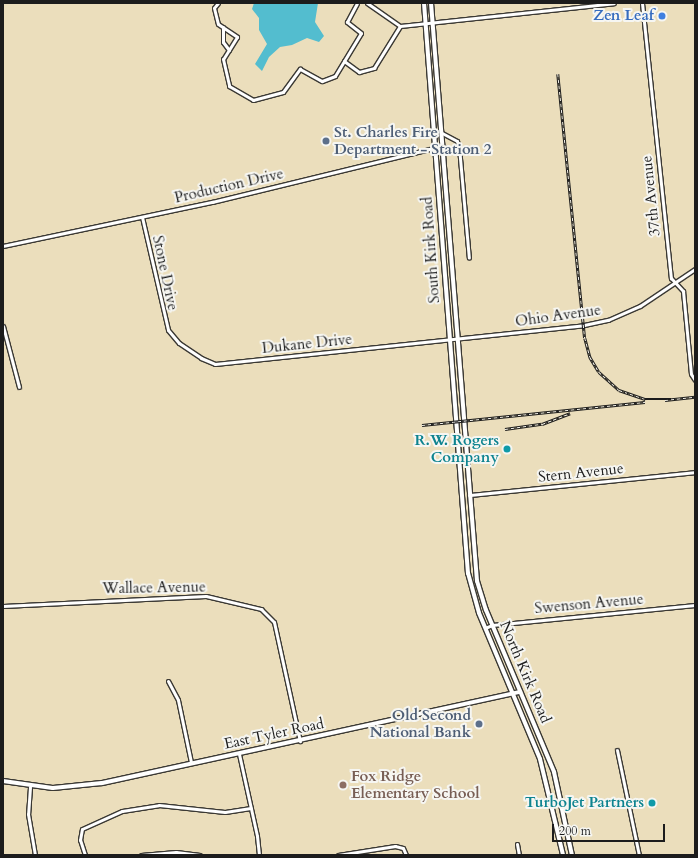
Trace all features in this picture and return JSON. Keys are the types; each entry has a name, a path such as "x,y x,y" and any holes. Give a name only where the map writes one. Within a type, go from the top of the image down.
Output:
{"main road":[{"name":"South Kirk Road","path":"424,3 462,496"},
{"name":"South Kirk Road","path":"431,3 469,495"},
{"name":"North Kirk Road","path":"469,495 477,581 492,625 555,778 572,855"},
{"name":"North Kirk Road","path":"462,496 470,582 485,628 540,759 564,855"},
{"name":"East Tyler Road","path":"3,781 30,787 73,788 102,783 191,762 239,754 520,692"}],"street":[{"path":"218,3 214,8 218,24 237,37 223,59 229,86 253,100 282,92 300,70 322,81 335,76 361,33 346,22 357,3"},
{"path":"366,3 400,26 614,3"},
{"name":"37th Avenue","path":"642,3 671,277 674,283 683,291 691,374 695,380"},
{"path":"344,61 359,72 374,68 400,26"},
{"path":"223,28 223,42 229,50"},
{"path":"442,133 457,141 469,258"},
{"name":"Production Drive","path":"3,246 142,217 435,147 443,147 459,152"},
{"name":"Stone Drive","path":"142,217 165,322 170,333"},
{"name":"Ohio Avenue","path":"457,339 584,325 608,320 640,306 695,268"},
{"path":"3,326 19,387"},
{"name":"Dukane Drive","path":"170,333 179,343 201,358 221,364 457,339"},
{"name":"Stern Avenue","path":"469,495 695,472"},
{"name":"Wallace Avenue","path":"3,606 206,596 261,609 274,622 300,740"},
{"name":"Swenson Avenue","path":"485,628 492,625 695,605"},
{"path":"168,681 178,700 191,762"},
{"path":"617,750 639,855"},
{"path":"239,754 251,808 259,855"},
{"path":"30,787 28,814 35,855"},
{"path":"85,855 80,840 82,829 122,811 159,805 226,812 251,808"},
{"path":"517,844 519,855"},
{"path":"338,855 395,846 400,847 406,855"},
{"path":"141,855 176,852 200,855"}],"water":[{"path":"254,3 318,3 315,22 324,36 319,42 307,38 292,45 280,47 269,57 262,71 255,64 267,44 259,30 259,18 252,9"}],"railway":[{"path":"558,74 585,338 590,357 599,372 619,390 645,399 671,399"},
{"path":"665,400 695,397"},
{"path":"422,425 645,402"},
{"path":"505,429 542,424 570,413"}],"place":[{"name":"Zen Leaf","path":"662,16"},
{"name":"St. Charles Fire Department - Station 2","path":"326,141"},
{"name":"R.W. Rogers Company","path":"507,449"},
{"name":"Old Second National Bank","path":"479,724"},
{"name":"Fox Ridge Elementary School","path":"343,785"},
{"name":"TurboJet Partners","path":"652,803"}]}
